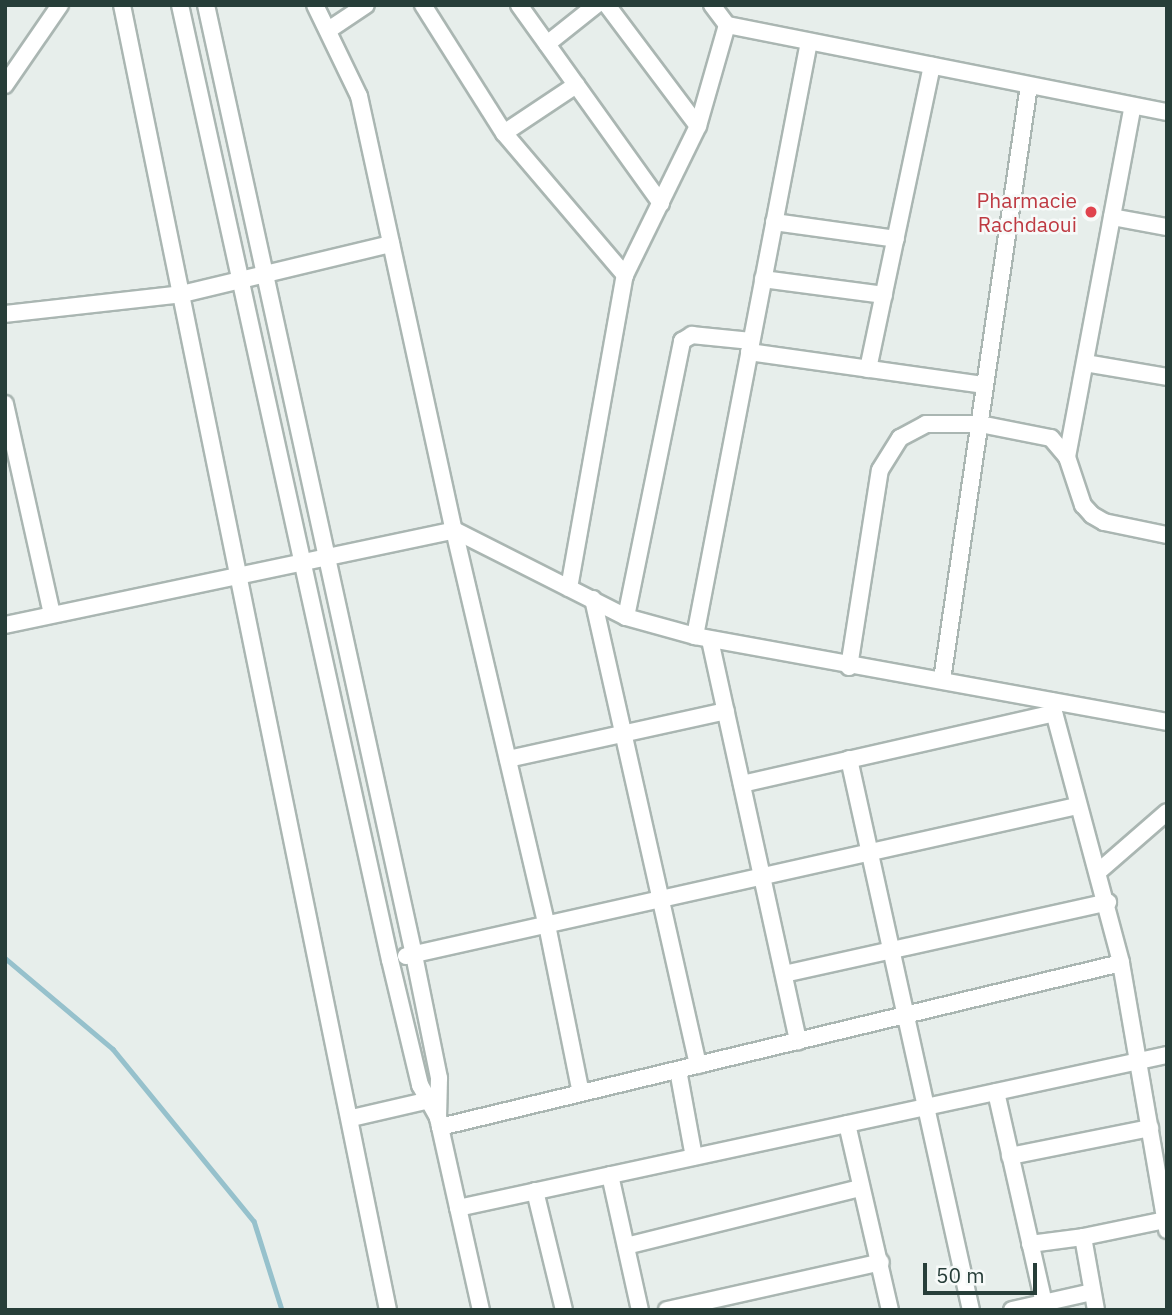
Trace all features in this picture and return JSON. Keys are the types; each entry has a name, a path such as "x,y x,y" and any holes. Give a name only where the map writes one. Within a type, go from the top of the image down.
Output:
{"street":[{"path":"5,85 60,5"},
{"path":"122,5 352,1118 388,1310"},
{"path":"180,5 237,281 390,960 433,1099 481,1310"},
{"path":"206,5 414,954 433,1099"},
{"path":"315,5 330,29 359,96 454,530 547,925 581,1093"},
{"path":"330,29 366,5"},
{"path":"423,5 504,134 625,275"},
{"path":"519,5 661,203"},
{"path":"547,44 596,5"},
{"path":"607,5 698,126"},
{"path":"712,5 727,25 1167,112"},
{"path":"569,588 625,275 698,126 727,25"},
{"path":"798,1041 726,712 703,638 750,346 809,42"},
{"path":"868,369 932,66"},
{"path":"504,134 576,85"},
{"path":"942,680 1029,85"},
{"path":"1067,457 1133,106"},
{"path":"1112,217 1167,227"},
{"path":"774,222 896,239"},
{"path":"5,314 181,294 391,244"},
{"path":"763,279 884,295"},
{"path":"626,617 682,341 692,335 868,369 985,386"},
{"path":"1085,363 1167,377"},
{"path":"5,404 52,614"},
{"path":"849,667 880,470 900,438 918,428 980,424 1051,438 1067,457 1083,505 1092,515 1104,522 1167,535"},
{"path":"5,625 238,572 454,530 626,617 703,638 849,667 942,680 1052,707 1167,722"},
{"path":"593,599 698,1065"},
{"path":"742,784 1052,707"},
{"path":"1030,1244 1166,1225 1139,1061 1108,902 1077,806 1052,707"},
{"path":"509,759 623,731 726,712"},
{"path":"849,759 971,1310"},
{"path":"390,960 1077,806"},
{"path":"1098,872 1167,812"},
{"path":"784,974 1108,902"},
{"path":"439,1123 581,1093 1121,963"},
{"path":"458,1208 1167,1055"},
{"path":"678,1070 694,1157"},
{"path":"996,1092 1044,1303"},
{"path":"352,1118 433,1099"},
{"path":"847,1124 890,1310"},
{"path":"1010,1156 1150,1128"},
{"path":"610,1175 640,1310"},
{"path":"626,1245 860,1188"},
{"path":"535,1191 564,1310"},
{"path":"1083,1237 1096,1310"},
{"path":"667,1310 881,1262"},
{"path":"1012,1310 1092,1292"}],"waterway":[{"path":"5,958 113,1049 254,1221 282,1310"}],"place":[{"name":"Pharmacie Rachdaoui","path":"1091,212"}]}
